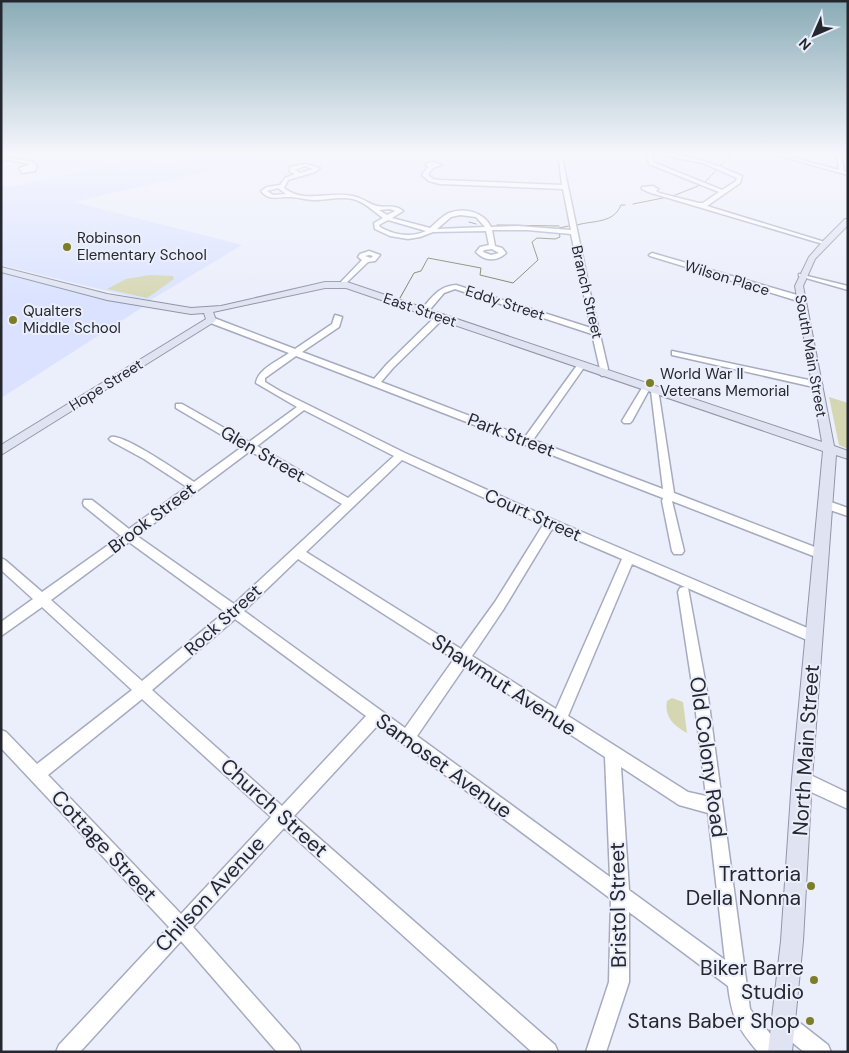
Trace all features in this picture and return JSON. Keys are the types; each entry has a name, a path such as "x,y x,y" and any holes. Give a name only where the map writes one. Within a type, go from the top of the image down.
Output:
{"main road":[{"name":"South Main Street","path":"828,448 799,286 802,275 825,242 848,221"},
{"name":"East Street","path":"1,269 120,300 210,315 318,286 341,285 363,290 651,390 848,454"},
{"name":"Hope Street","path":"1,451 210,315"},
{"name":"North Main Street","path":"780,1052 793,922 802,779 830,455 828,448"}],"street":[{"path":"370,204 388,218 431,230 490,229 573,232"},
{"name":"Branch Street","path":"568,204 604,369 602,373"},
{"path":"695,204 825,242"},
{"path":"698,205 705,204"},
{"path":"376,208 391,207 400,210 376,224 377,228 392,234 409,237 418,236 437,227 448,216 460,213 481,216 490,229 492,247"},
{"name":"Wilson Place","path":"652,255 801,299"},
{"path":"341,285 366,260"},
{"path":"802,275 848,288"},
{"name":"Eddy Street","path":"424,311 440,291 448,287 456,287 595,332"},
{"name":"Park Street","path":"210,315 297,353 821,554"},
{"path":"297,353 336,325 338,317"},
{"path":"376,383 396,360 440,317"},
{"name":"Court Street","path":"297,353 265,373 260,380 277,393 303,407 401,455 550,523 814,637"},
{"path":"674,353 818,385"},
{"path":"527,441 581,366"},
{"path":"627,421 651,390"},
{"path":"651,390 669,495 667,501 678,551"},
{"name":"Glen Street","path":"179,406 348,503"},
{"name":"Brook Street","path":"1,630 303,407"},
{"path":"114,440 148,457 194,488"},
{"name":"Rock Street","path":"38,774 233,613 401,455"},
{"name":"Samoset Avenue","path":"88,503 129,536 233,613 407,738 737,981"},
{"path":"825,504 848,512"},
{"path":"407,738 499,606 550,523"},
{"name":"Shawmut Avenue","path":"297,552 558,720 685,799 716,807"},
{"path":"558,720 629,557"},
{"name":"Church Street","path":"1,563 548,1052"},
{"name":"Old Colony Road","path":"684,592 716,807 737,981"},
{"name":"Chilson Avenue","path":"66,1052 180,926 376,716"},
{"name":"Cottage Street","path":"1,737 180,926 290,1052"},
{"name":"Bristol Street","path":"596,1052 619,982 620,894 613,754"},
{"path":"802,779 848,800"},
{"path":"737,981 741,1012 754,1032 771,1052"},
{"path":"784,1024 821,1052"}],"shaded area":[{"path":"1,204 82,204 242,245 149,301 1,265"},
{"path":"1,272 114,301 143,307 1,398"}],"green space":[{"path":"150,275 173,276 174,279 147,298 107,289 126,279"},
{"path":"829,397 848,403 848,449 839,445"},
{"path":"672,698 683,702 687,733 674,724 667,712 667,701"}],"waterway":[{"path":"577,225 608,218 618,211 621,205 625,205"},
{"path":"469,222 476,224"},
{"path":"497,225 559,226"},
{"path":"559,228 569,226"},
{"path":"400,298 414,273 421,271 428,258 481,268 480,275 513,283 538,260 532,242 537,238 555,239 560,237 559,232"}],"place":[{"name":"Robinson Elementary School","path":"67,247"},
{"name":"Qualters Middle School","path":"13,320"},
{"name":"World War II Veterans Memorial","path":"650,383"},
{"name":"Trattoria Della Nonna","path":"811,886"},
{"name":"Biker Barre Studio","path":"814,980"},
{"name":"Stans Baber Shop","path":"810,1021"}]}
